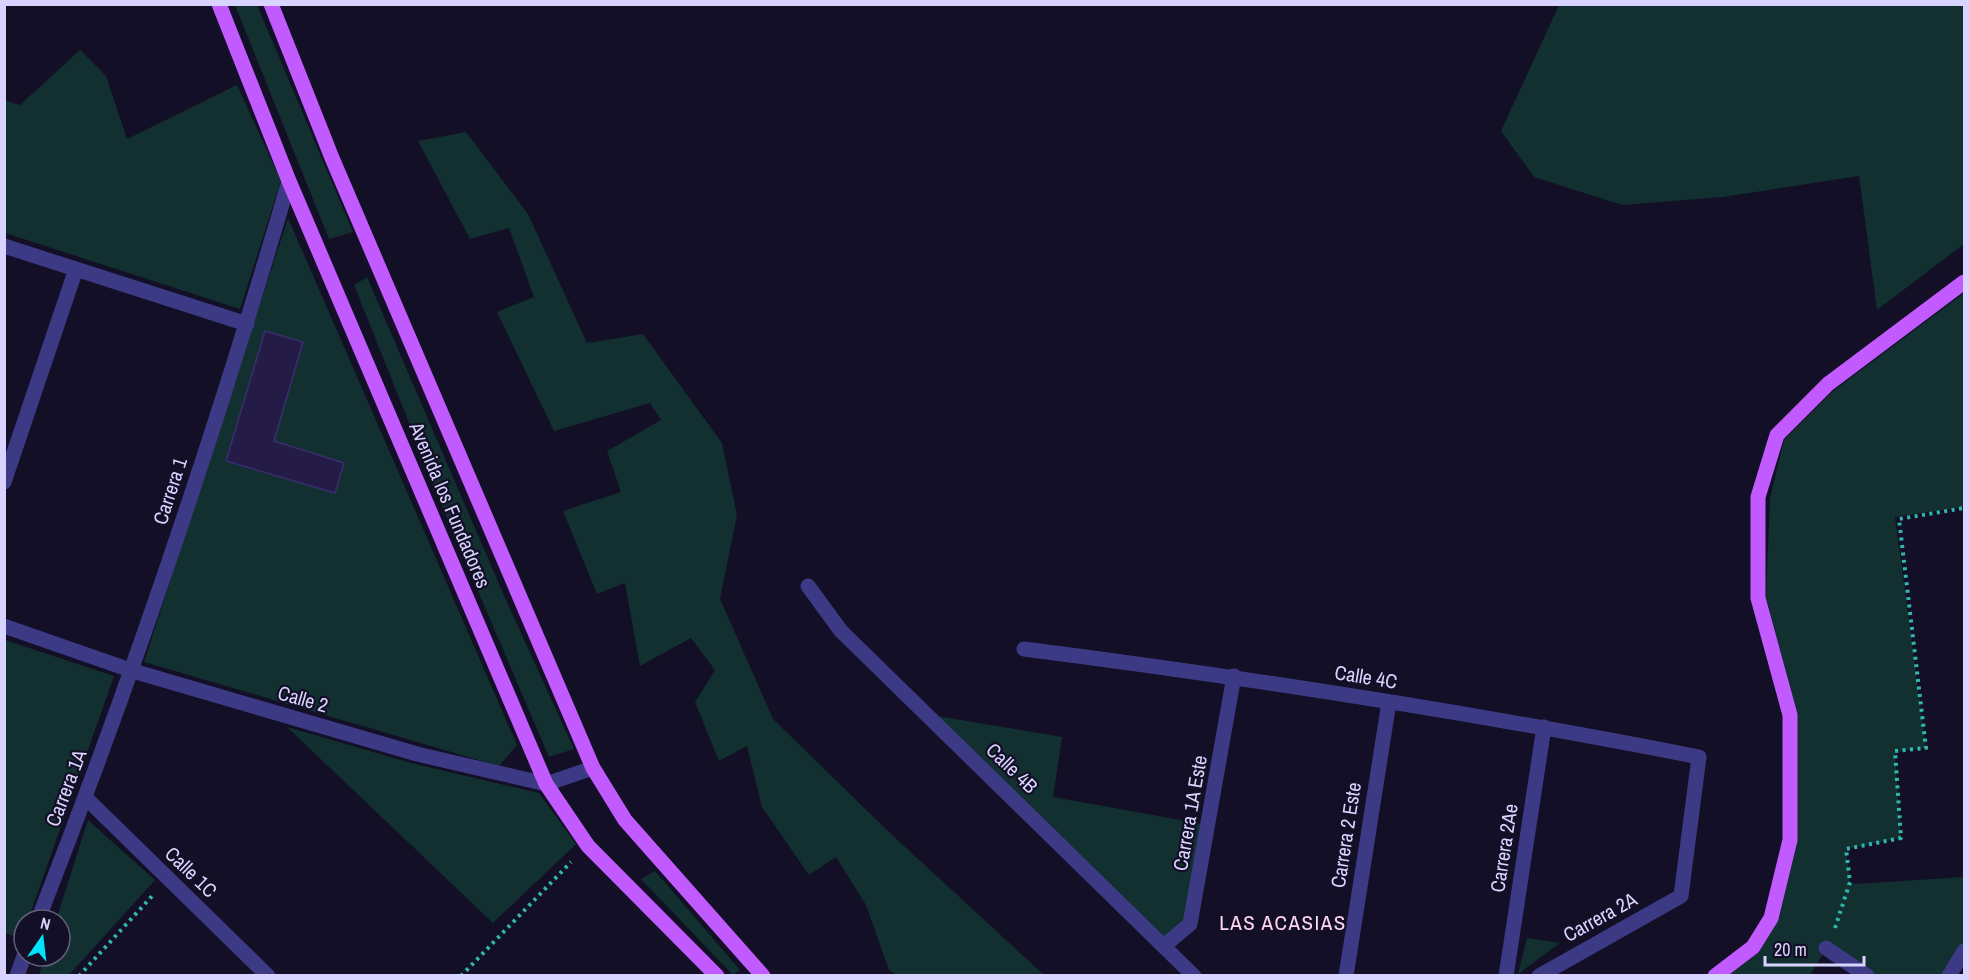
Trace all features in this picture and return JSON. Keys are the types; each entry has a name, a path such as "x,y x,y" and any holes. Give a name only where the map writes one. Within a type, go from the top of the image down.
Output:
{"main road":[{"name":"Avenida los Fundadores","path":"219,4 289,181 546,784 588,846 717,975"},
{"name":"Avenida los Fundadores","path":"271,4 332,158 593,768 625,820 763,975"},
{"path":"1715,975 1754,947 1771,918 1790,840 1790,715 1758,598 1758,497 1778,435 1828,384 1965,282"}],"street":[{"name":"Carrera 1","path":"133,671 247,324 289,181"},
{"path":"4,246 247,324"},
{"path":"4,482 76,269"},
{"name":"Calle 4B","path":"808,586 841,631 1194,975"},
{"name":"Calle 2","path":"4,626 133,671 417,754 546,784"},
{"name":"Calle 4C","path":"1024,649 1234,676 1544,727 1699,757 1681,896"},
{"name":"Carrera 1A","path":"43,908 133,671"},
{"name":"Carrera 1A Este","path":"1165,945 1190,924 1234,676"},
{"name":"Carrera 2 Este","path":"1346,975 1389,702"},
{"name":"Carrera 2Ae","path":"1506,975 1544,727"},
{"path":"546,784 593,768"},
{"name":"Calle 1C","path":"86,798 268,975"},
{"name":"Carrera 2A","path":"1539,975 1681,896"},
{"path":"1826,948 1867,975"},
{"path":"1949,975 1965,951"}],"path":[{"path":"1826,948 1830,945 1850,882 1846,849 1901,838 1894,752 1926,747 1899,519 1965,508"},
{"path":"460,975 588,846"},
{"path":"79,975 168,879"}],"green space":[{"path":"235,5 257,5 353,232 329,239"},
{"path":"1559,5 1964,5 1964,244 1877,310 1859,176 1723,197 1622,205 1534,177 1501,131"},
{"path":"80,50 106,76 127,139 237,85 281,181 240,309 5,233 4,100 20,105"},
{"path":"466,132 528,214 587,343 643,334 722,443 737,515 720,599 773,719 891,834 1044,975 898,976 889,970 866,905 836,857 809,875 762,807 747,746 719,761 695,702 715,670 691,638 640,666 625,583 597,594 563,511 621,492 607,451 661,420 650,403 554,431 497,312 534,297 509,228 470,239 418,141"},
{"path":"288,218 517,745 499,766 144,662"},
{"path":"367,277 505,598 574,749 549,757 451,528 354,285"},
{"path":"1964,293 1964,507 1895,517 1926,748 1895,752 1901,838 1846,849 1850,882 1855,884 1964,877 1964,943 1945,975 1869,975 1826,949 1810,975 1727,976 1759,952 1777,916 1797,841 1797,714 1766,597 1770,498 1784,440 1833,391"},
{"path":"5,640 114,676 32,908 12,908 12,935 5,933"},
{"path":"937,716 1062,737 1053,797 1203,824 1186,919 1164,938"},
{"path":"287,727 411,763 539,793 576,844 493,923"},
{"path":"88,820 155,880 69,975 39,975 41,968 72,968 72,908 60,908"},
{"path":"655,871 740,970 733,975 641,879"},
{"path":"1527,938 1560,943 1518,974"}],"building":[{"path":"265,331 303,342 274,441 344,463 335,493 226,461"}],"district":[{"name":"LAS ACASIAS","path":"1283,923"}]}
